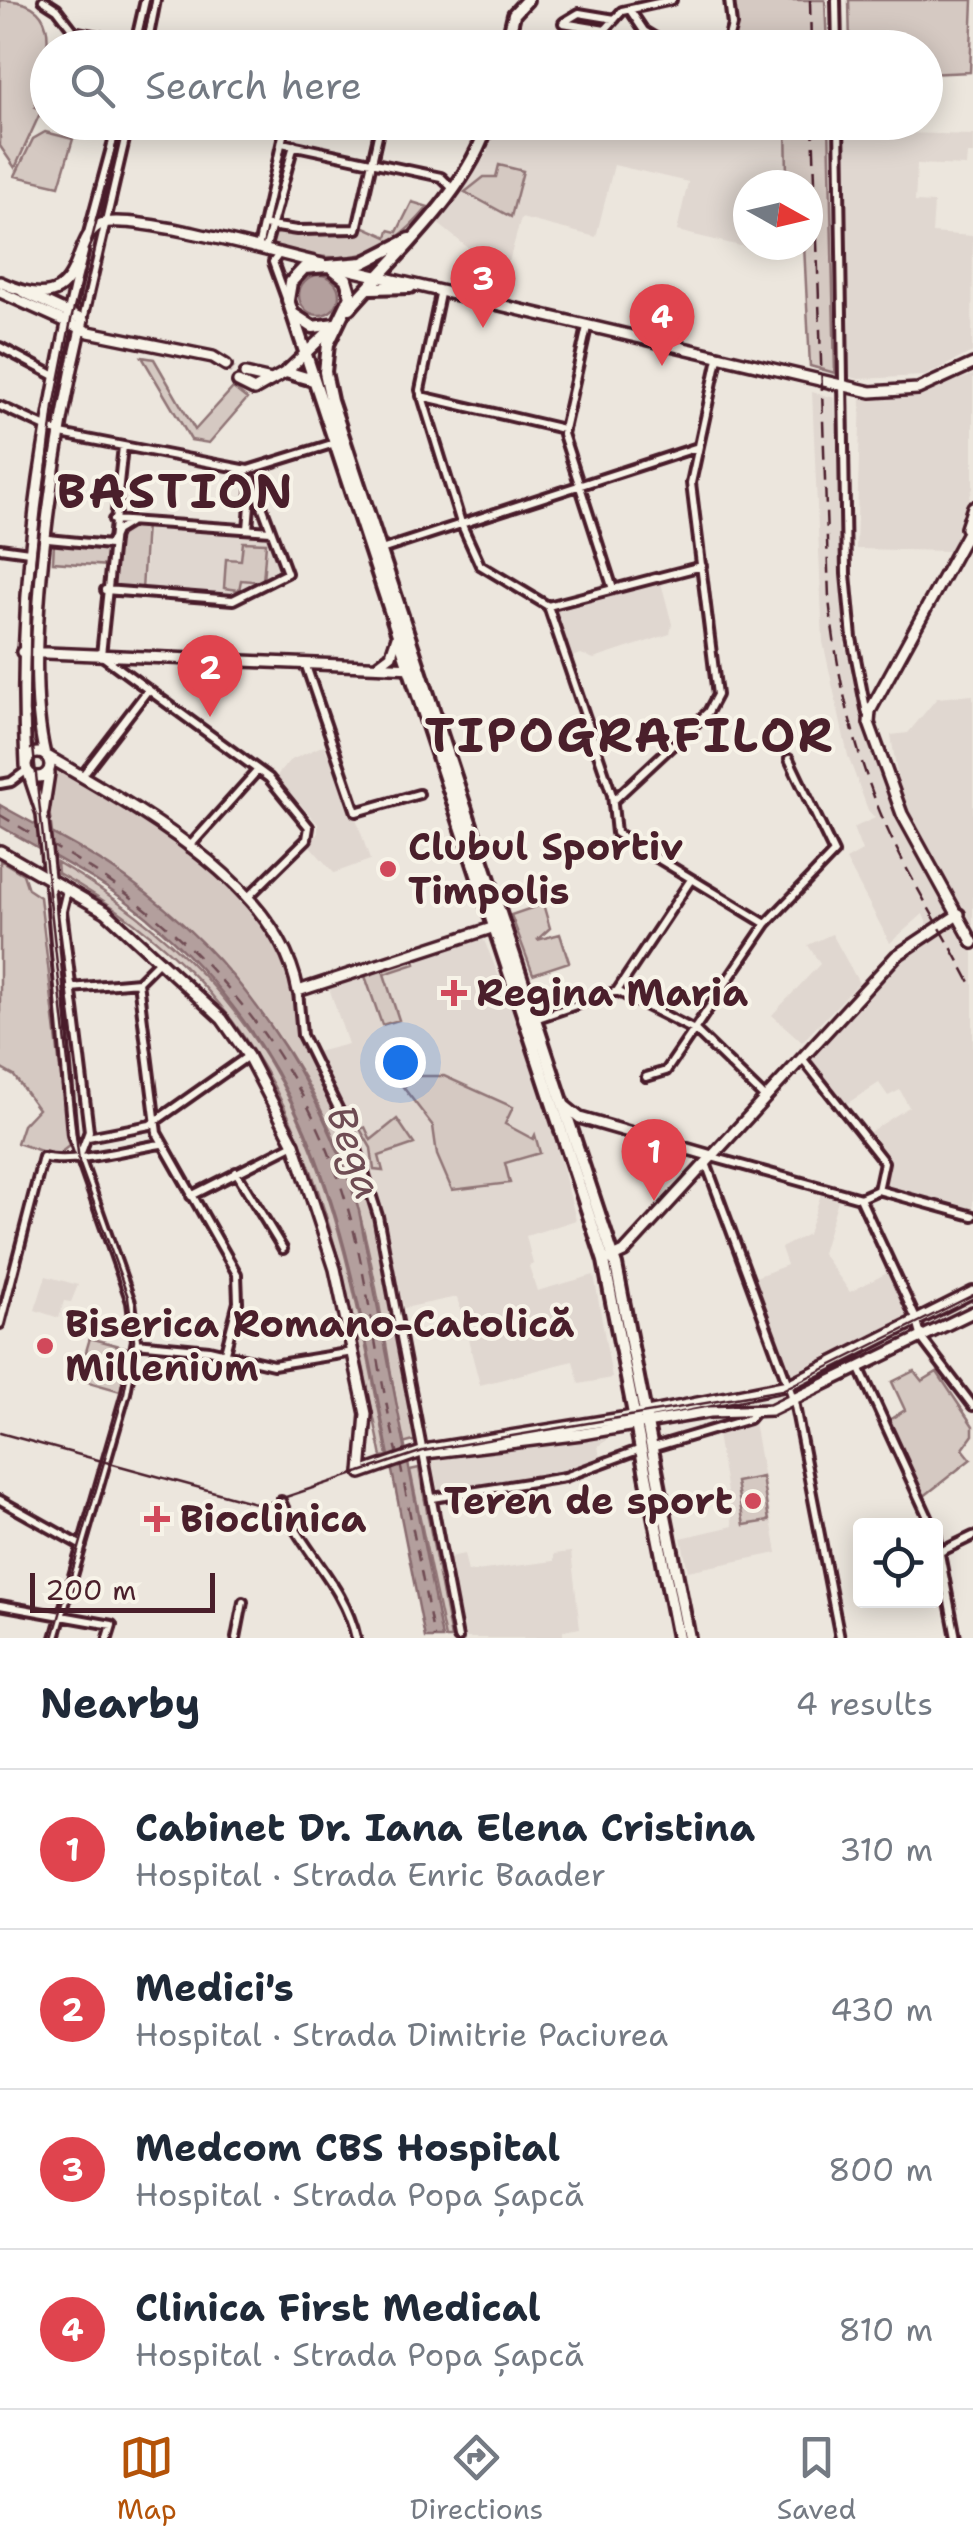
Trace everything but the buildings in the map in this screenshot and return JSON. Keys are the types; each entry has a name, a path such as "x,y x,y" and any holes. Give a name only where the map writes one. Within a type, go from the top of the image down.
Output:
{"main road":[{"path":"510,30 512,0"},
{"path":"514,14 527,0"},
{"path":"290,308 298,320 313,328 330,326 342,318 452,188 478,152 481,140"},
{"path":"410,239 363,262 309,266 296,275 288,292 290,308 334,444 375,552 609,1260"},
{"path":"396,258 393,269 405,284"},
{"path":"326,265 341,273 350,287 350,301 328,342 326,379 397,634 413,668"},
{"path":"362,294 382,285 405,284"},
{"path":"281,375 309,377 316,388"},
{"path":"497,926 535,1019 609,1260 689,1638"},
{"path":"648,1448 678,1638"}],"street":[{"path":"43,0 56,7 74,30"},
{"path":"138,30 145,0"},
{"path":"150,30 156,0"},
{"path":"615,19 578,12 563,23 603,30 630,10 672,0"},
{"path":"728,0 731,30"},
{"path":"836,0 837,30"},
{"path":"630,10 643,30"},
{"path":"55,1638 106,1464 136,1343 130,1296 76,1147 42,814 27,769 22,652 28,552 53,375 113,140"},
{"path":"42,814 48,761 40,718 40,653 61,434 125,140"},
{"path":"267,226 354,230 377,140"},
{"path":"839,140 848,601 869,723 902,814 973,943"},
{"path":"261,250 282,142 441,177 452,188"},
{"path":"267,226 294,145"},
{"path":"87,239 94,227 106,222 261,250 846,386 909,391 973,364"},
{"path":"22,292 36,294 59,286 75,270 84,250"},
{"path":"278,254 273,262 290,308"},
{"path":"0,282 67,318"},
{"path":"0,292 82,324 226,365"},
{"path":"440,294 420,378 421,396 461,523 480,565 548,606 613,801 614,828 621,839 766,924"},
{"path":"281,375 259,380 241,378 264,386 281,375 342,318"},
{"path":"587,328 563,429 612,586"},
{"path":"0,347 53,375"},
{"path":"613,801 710,710 718,676 690,487 718,358"},
{"path":"421,396 563,429"},
{"path":"0,406 61,434 253,470 334,444"},
{"path":"101,656 112,520 123,446"},
{"path":"375,552 696,448"},
{"path":"248,529 253,470"},
{"path":"105,590 235,600 287,573 252,480"},
{"path":"964,535 973,507"},
{"path":"112,520 271,531"},
{"path":"110,545 118,528 140,522"},
{"path":"869,723 870,712 973,523"},
{"path":"48,540 110,545"},
{"path":"0,548 28,552"},
{"path":"548,606 612,586 702,566"},
{"path":"108,568 115,584 134,592"},
{"path":"377,665 391,655 397,634"},
{"path":"22,652 413,668"},
{"path":"101,656 258,770 307,823 306,839 247,898"},
{"path":"304,662 356,812 419,794"},
{"path":"81,777 148,690"},
{"path":"0,784 11,782 27,769 33,754 64,766 189,847 247,898 284,944 298,990 302,1035 350,1130 374,1201 458,1638"},
{"path":"646,1077 666,1071 766,924 834,852 788,759"},
{"path":"27,769 40,778 48,761"},
{"path":"189,847 258,770"},
{"path":"0,851 106,912 162,958 222,1019 248,1056 294,1144 335,1270 366,1420 361,1473 420,1454 642,1418 789,1384 973,1292"},
{"path":"535,1019 617,991 690,880"},
{"path":"67,890 62,911 86,1138 80,1156"},
{"path":"609,1260 709,1160 901,950 959,914"},
{"path":"298,990 497,926"},
{"path":"70,988 138,982 162,958"},
{"path":"138,982 154,1123 162,1144 237,1274 238,1302 224,1352"},
{"path":"617,991 696,1031 765,1098"},
{"path":"66,1160 86,1138 154,1123 248,1056"},
{"path":"802,1058 882,1160 878,1190"},
{"path":"562,1102 576,1116 709,1160 860,1198 878,1190 973,1216"},
{"path":"66,1160 162,1144"},
{"path":"191,1196 294,1144"},
{"path":"0,1324 43,1157 66,1160 82,1168"},
{"path":"709,1160 794,1401 840,1638"},
{"path":"236,1172 282,1249"},
{"path":"860,1198 922,1339 973,1406"},
{"path":"642,1418 714,1412 754,1414 794,1401 973,1312"},
{"path":"136,1343 224,1352 286,1365 353,1352"},
{"path":"860,1370 928,1518"},
{"path":"433,1498 565,1477 749,1419 754,1414"},
{"path":"0,1500 82,1546"},
{"path":"281,1501 299,1537 349,1608 356,1638"},
{"path":"943,1551 973,1536"},
{"path":"943,1568 956,1638"},
{"path":"236,1638 243,1602"},
{"path":"0,1605 112,1625 108,1638"}],"shaded area":[{"path":"0,0 37,10 47,30 30,30 30,135 15,168 0,146"},
{"path":"732,0 825,0 826,30 735,30"},
{"path":"849,0 973,0 970,72 943,73 943,30 850,30"},
{"path":"943,134 973,135 973,154 967,154 966,166 917,164 915,202 934,203 932,233 973,236 972,352 925,376 858,379 835,373 830,140 943,140"},
{"path":"33,140 73,140 59,186 15,176"},
{"path":"491,140 787,140 788,170 733,170 733,244 677,231 688,182 614,165 596,237 521,218 509,262 477,255 436,222 486,156"},
{"path":"786,140 829,140 835,373 810,366 805,260 823,260 823,170 787,170"},
{"path":"499,165 523,171 511,217 465,192 484,177 496,177"},
{"path":"412,202 428,207 410,227 375,250 337,257 269,247 273,230 349,232 365,227 387,237 389,230 397,232"},
{"path":"319,275 333,281 339,295 333,309 319,315 305,309 299,295 305,281"},
{"path":"142,357 154,359 195,430 233,388 247,399 209,443 191,440"},
{"path":"973,375 973,488 951,551 856,549 861,396 908,397"},
{"path":"812,392 835,398 845,643 869,746 905,832 949,902 973,951 973,1214 885,1187 890,1165 868,1133 909,1107 900,1090 888,1096 879,1083 843,1106 807,1061 901,959 932,936 923,914 890,943 846,860 862,851 853,828 875,818 868,810 848,756 823,642"},
{"path":"113,521 146,524 142,591 107,588 108,566 53,562 54,543 110,547"},
{"path":"148,524 266,537 281,574 232,597 144,591"},
{"path":"243,542 266,543 263,582 241,580 239,590 224,588 226,559 241,560"},
{"path":"659,575 672,624 670,634 594,659 581,654 566,659 548,606"},
{"path":"973,695 973,926 902,807 891,735 908,733 937,698"},
{"path":"324,745 327,753 334,752 370,860 334,873 309,845 318,834 318,824 276,777 289,761"},
{"path":"55,765 176,837 247,898 290,956 302,1035 336,1102 374,1201 421,1439 403,1444 359,1212 339,1151 313,1093 244,992 202,947 156,905 52,833 47,794 50,768"},
{"path":"0,805 111,868 167,910 239,984 298,1069 322,1115 359,1211 442,1638 425,1638 345,1251 305,1130 277,1074 243,1020 200,968 148,918 113,892 0,826"},
{"path":"0,860 23,874 28,889 40,897 69,1146 56,1156 17,1143 23,1125 38,1109 14,1076 0,1068"},
{"path":"57,862 141,919 208,980 258,1045 297,1115 326,1191 349,1272 388,1456 382,1457 344,1280 321,1199 292,1123 254,1052 204,986 140,927 58,873"},
{"path":"543,904 550,928 537,940 560,934 569,962 533,974 511,915"},
{"path":"832,934 859,983 802,1042 772,1015 820,964 808,945"},
{"path":"482,935 539,1074 576,1220 526,1236 533,1264 529,1266 537,1291 594,1275 612,1378 579,1384 573,1361 480,1385 457,1297 404,1308 357,1142 313,1053 348,1044 328,985"},
{"path":"413,956 415,964 384,974 399,1020 382,1025 364,973"},
{"path":"419,1076 444,1076 513,1107 505,1124 533,1139 535,1135 540,1153 505,1163 510,1183 452,1190 437,1155 433,1126 403,1087"},
{"path":"397,1119 414,1144 379,1156 383,1171 374,1170 371,1148 360,1129 365,1127 371,1140"},
{"path":"821,1194 838,1200 822,1253 850,1292 889,1272 909,1319 791,1380 753,1278 787,1265 781,1248 808,1234"},
{"path":"46,1276 78,1285 71,1302 64,1301 59,1318 35,1310"},
{"path":"90,1338 131,1349 120,1391 78,1379"},
{"path":"914,1371 922,1381 937,1372 973,1426 973,1435 963,1449 971,1459 923,1497 889,1420 905,1410 892,1382"},
{"path":"754,1422 777,1553 688,1571 681,1538 733,1526 717,1435"},
{"path":"606,1432 607,1440 598,1446 601,1465 563,1476 439,1495 432,1461"},
{"path":"419,1468 451,1638 445,1638 410,1470"},
{"name":"Teren de sport","path":"762,1477 769,1521 744,1525 736,1482"},
{"path":"571,1552 580,1628 563,1631 563,1638 465,1638 449,1557 464,1554 468,1572 554,1561 554,1554"}],"ferry route":[{"path":"0,815 42,840"},
{"path":"49,844 154,915 242,1005 279,1057 336,1170 354,1232 398,1455"},
{"path":"400,1463 434,1638"}],"tunnel":[{"path":"226,365 242,378"}],"tram line":[{"path":"146,30 152,0"},
{"path":"53,1638 124,1393 134,1340 128,1297 79,1162 29,711 31,599 54,407 71,320 117,140"},
{"path":"0,1433 255,1503 268,1503 423,1451 782,1390 973,1295"}],"railway":[{"path":"810,0 811,30"},
{"path":"814,140 829,599 837,657 856,742 885,824 973,988"}],"place":[{"name":"Medcom CBS Hospital","path":"483,328"},
{"name":"Clinica First Medical","path":"662,366"},
{"name":"Medici's","path":"210,717"},
{"name":"Clubul Sportiv Timpolis","path":"388,869"},
{"name":"Regina Maria","path":"454,993"},
{"name":"Cabinet Dr. Iana Elena Cristina","path":"654,1201"},
{"name":"Biserica Romano-Catolică Millenium","path":"45,1346"},
{"name":"Teren de sport","path":"753,1501"},
{"name":"Bioclinica","path":"157,1519"}],"district":[{"name":"BASTION","path":"176,491"},
{"name":"TIPOGRAFILOR","path":"630,735"}],"water label":[{"name":"Bega","path":"355,1152"}]}
